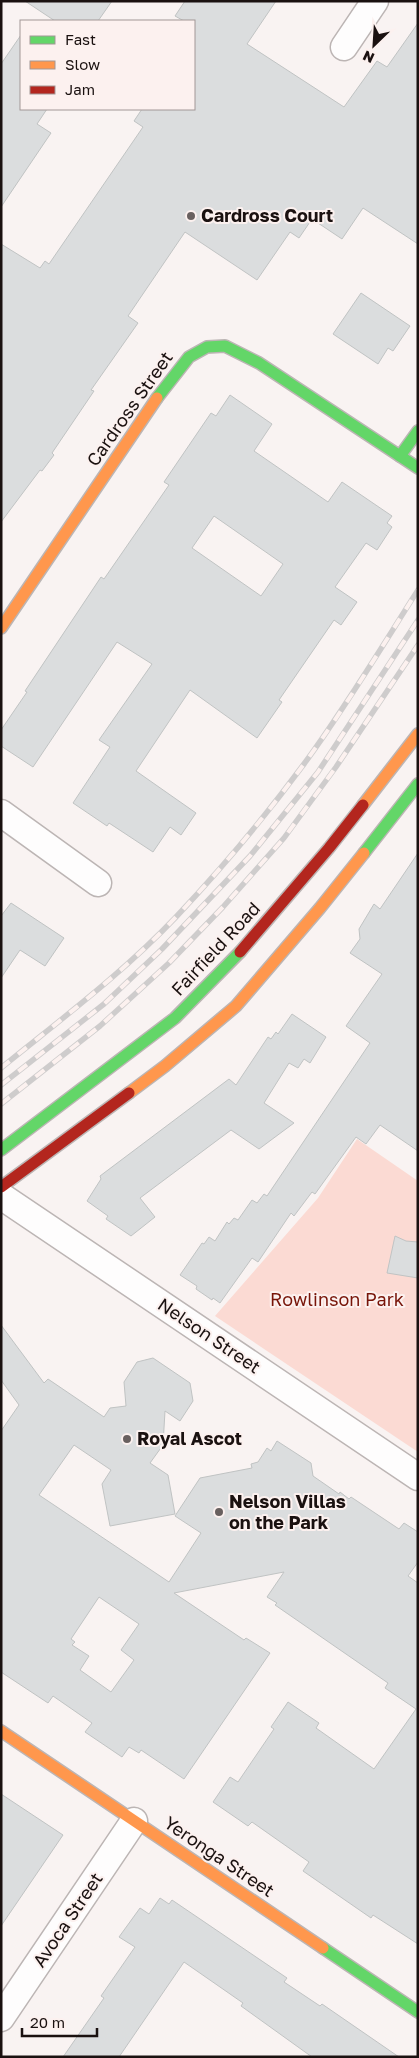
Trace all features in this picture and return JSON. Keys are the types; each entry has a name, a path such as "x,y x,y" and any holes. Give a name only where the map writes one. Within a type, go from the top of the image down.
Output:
{"main road":[{"name":"Cardross Street","path":"1,628 152,405 188,357 207,347 225,346 260,363 418,468"},
{"path":"400,456 418,430"},
{"name":"Fairfield Road","path":"1,1150 182,1011 247,945 329,848 418,734"},
{"path":"1,1187 165,1066 236,1006 414,796"},
{"name":"Yeronga Street","path":"1,1730 418,2012"}],"street":[{"path":"344,47 375,1"},
{"path":"1,814 98,883"},
{"name":"Nelson Street","path":"1,1196 418,1477"},
{"name":"Avoca Street","path":"1,2018 134,1821"}],"green space":[{"name":"Rowlinson Park","path":"357,1139 418,1181 418,1452 215,1316 318,1198"}],"building":[{"path":"25,1 112,1 99,20 54,20"},
{"path":"185,1 276,1 247,44 344,107 377,61 387,67 418,23 418,244 363,208 342,239 312,219 299,238 290,232 257,280 185,232 128,316 138,323 91,390 94,391 52,453 54,455 42,471 40,470 1,522 1,244 40,268 45,261 49,264 143,127 134,121 141,110 195,110 195,20 182,20 175,16"},
{"path":"20,36 20,110 46,110 37,124 51,133 1,207 1,64"},
{"path":"361,293 410,326 393,351 388,348 378,364 333,334"},
{"path":"230,395 272,424 254,451 328,502 342,482 392,516 387,523 392,527 377,550 366,543 335,587 357,602 341,625 334,620 279,700 282,702 257,738 190,690 136,771 196,813 181,835 170,827 153,852 109,823 107,826 73,803 110,747 99,740 152,664 117,642 33,767 1,746 1,730 101,577 104,579 169,485 164,482 211,413 216,416","holes":["214,516 283,564 261,596 192,548"]},
{"path":"418,853 418,1151 380,1125 366,1144 356,1137 315,1194 312,1192 294,1216 291,1213 258,1262 252,1258 220,1303 213,1298 212,1300 196,1289 197,1286 180,1275 202,1243 204,1244 209,1237 215,1241 227,1222 229,1224 234,1218 238,1220 252,1200 257,1203 264,1194 267,1196 370,1043 346,1026 382,974 350,953 360,939 359,929 374,904 380,909"},
{"path":"11,903 64,938 45,966 20,950 1,978 1,916"},
{"path":"292,1014 326,1037 310,1063 304,1059 298,1068 289,1063 264,1103 294,1123 259,1149 231,1130 140,1198 155,1217 131,1236 106,1219 108,1216 87,1201 101,1179 100,1176 229,1079 236,1085 268,1037 271,1039 276,1032 278,1034"},
{"path":"395,1236 406,1241 418,1242 418,1278 387,1273"},
{"path":"1,1325 44,1383 48,1379 104,1417 110,1408 126,1406 124,1382 137,1362 153,1358 190,1383 193,1401 180,1421 165,1411 163,1445 150,1463 168,1475 175,1514 110,1526 102,1484 111,1470 74,1445 39,1495 169,1582 201,1533 175,1516 200,1478 252,1468 251,1464 258,1462 267,1448 271,1451 277,1441 311,1463 313,1476 339,1494 340,1492 349,1499 351,1497 399,1529 404,1523 418,1532 418,1562 408,1576 418,1583 418,1944 373,1915 371,1918 303,1871 309,1862 252,1822 248,1826 213,1802 230,1777 238,1782 274,1729 271,1727 288,1702 319,1723 316,1728 374,1769 416,1709 385,1688 388,1683 275,1605 277,1603 267,1597 284,1572 174,1593 244,1640 246,1638 270,1653 184,1779 141,1750 139,1753 129,1747 122,1757 85,1732 92,1723 53,1696 48,1703 1,1672 1,1431 19,1405 1,1380","holes":["99,1597 139,1624 121,1650 134,1660 111,1692 80,1670 89,1656 72,1645 75,1642 71,1639"]},
{"path":"1,1794 63,1835 1,1926"},
{"path":"160,1898 169,1904 172,1900 287,1978 284,1982 320,2006 322,2004 399,2057 312,2057 241,2006 243,2003 184,1962 119,2057 63,2057 104,1998 101,1996 135,1947 119,1937 140,1908 149,1914"}],"railway":[{"path":"1,1068 91,996 156,938 226,861 274,804 319,743 418,590"},
{"path":"1,1085 104,1004 162,949 250,856 318,772 418,620"},
{"path":"1,1104 100,1026 169,963 223,907 284,838 336,767 418,645"}],"traffic: fast":[{"path":"157,398 189,357 207,347 225,346 259,363 418,468"},
{"path":"400,456 418,431"},
{"path":"364,853 418,784"},
{"path":"1,1150 175,1018 240,952"},
{"path":"323,1948 418,2012"}],"traffic: slow":[{"path":"1,628 157,398"},
{"path":"363,805 418,734"},
{"path":"129,1093 165,1066 236,1006 320,908 364,853"},
{"path":"1,1731 323,1948"}],"traffic: jam":[{"path":"240,952 329,848 363,805"},
{"path":"1,1187 129,1093"}],"place":[{"name":"Cardross Court","path":"191,216"},
{"name":"Royal Ascot","path":"127,1439"},
{"name":"Nelson Villas on the Park","path":"219,1512"}]}
